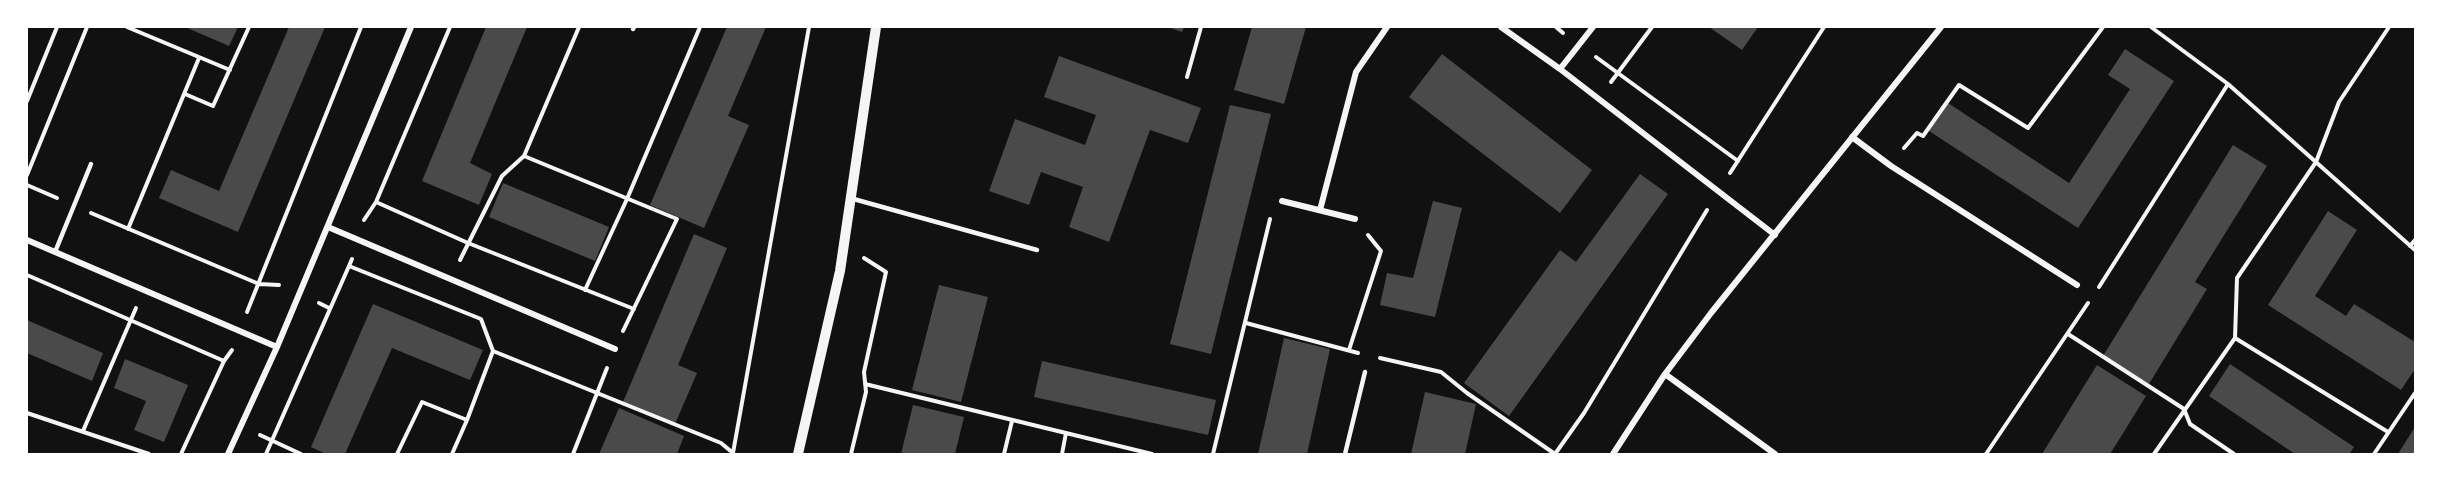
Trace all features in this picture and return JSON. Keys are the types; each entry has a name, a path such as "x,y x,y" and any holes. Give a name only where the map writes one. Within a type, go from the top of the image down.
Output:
{"street":[{"path":"228,454 277,348 411,27"},
{"path":"798,454 840,271 876,27"},
{"path":"1320,210 1356,72 1387,27"},
{"path":"1501,27 1560,69 1775,235"},
{"path":"1560,69 1593,27"},
{"path":"1613,454 1665,375 1711,313 1941,27"},
{"path":"1852,137 1891,166 2077,285"},
{"path":"1282,201 1355,219"},
{"path":"328,227 615,349"},
{"path":"27,240 277,348"},
{"path":"1665,375 1775,454"}],"lane":[{"path":"55,252 91,164"},
{"path":"850,198 1037,250"},
{"path":"1345,454 1365,372"}],"path":[{"path":"27,101 57,27"},
{"path":"27,175 87,27"},
{"path":"127,27 230,70"},
{"path":"185,93 213,106 249,27"},
{"path":"182,454 224,361 231,353 361,27"},
{"path":"266,454 349,266 366,216 376,202 450,27"},
{"path":"450,279 501,176 524,156 579,27"},
{"path":"585,290 627,199 700,27"},
{"path":"494,351 720,443 734,454 809,27"},
{"path":"1187,76 1201,27"},
{"path":"1556,27 1738,161"},
{"path":"1598,98 1652,27"},
{"path":"1378,357 1441,372 1467,393 1555,454 1584,412 1718,192 1824,27"},
{"path":"1891,166 1917,133 1923,136 1959,85 2028,128 2103,27"},
{"path":"2151,27 2228,84 2415,250"},
{"path":"2154,454 2235,338 2237,278 2316,162 2339,102 2389,27"},
{"path":"128,229 200,58"},
{"path":"2096,292 2228,84"},
{"path":"27,151 34,154"},
{"path":"524,156 677,219 615,349 573,454"},
{"path":"27,185 259,284 278,285 330,308"},
{"path":"1213,454 1270,219 1282,201"},
{"path":"376,202 468,243 634,309"},
{"path":"1349,350 1381,251 1355,219"},
{"path":"2410,246 2415,240"},
{"path":"843,244 886,272 864,372 866,392 851,454"},
{"path":"349,266 481,319 494,351 452,454"},
{"path":"27,275 224,361"},
{"path":"83,431 143,291"},
{"path":"1986,454 2090,301"},
{"path":"1246,323 1368,355"},
{"path":"2068,334 2184,409 2190,424 2234,454"},
{"path":"2235,338 2388,432"},
{"path":"865,384 1152,454"},
{"path":"2374,454 2415,393"},
{"path":"397,454 422,402 467,420"},
{"path":"27,413 149,454"},
{"path":"1004,454 1012,421"},
{"path":"240,426 301,454"},
{"path":"1062,454 1066,433"}],"building":[{"path":"185,27 238,27 229,46"},
{"path":"289,27 325,27 238,232 159,198 171,170 219,191"},
{"path":"486,27 527,27 470,163 492,174 479,205 422,181"},
{"path":"727,27 766,27 728,116 749,125 704,228 650,205"},
{"path":"1168,27 1184,27 1182,32"},
{"path":"1252,27 1306,27 1284,104 1234,90"},
{"path":"1709,27 1758,27 1742,50"},
{"path":"2125,49 2174,81 2078,228 1926,129 1945,101 2069,183 2130,89 2108,75"},
{"path":"1442,54 1592,170 1560,213 1409,97"},
{"path":"1059,56 1201,108 1188,143 1150,130 1109,242 1069,227 1083,187 1041,172 1029,205 989,191 1015,119 1085,145 1096,115 1044,97"},
{"path":"1230,105 1271,114 1211,354 1170,344"},
{"path":"2233,145 2267,166 2195,282 2207,289 2149,384 2103,356"},
{"path":"1640,174 1668,194 1509,416 1464,383 1560,250 1576,262"},
{"path":"503,183 609,227 595,261 489,217"},
{"path":"1433,201 1462,208 1435,317 1380,305 1387,273 1413,278"},
{"path":"2328,211 2357,230 2315,296 2346,316 2354,304 2415,342 2415,369 2401,390 2268,305"},
{"path":"694,234 727,248 678,365 697,373 675,424 623,402"},
{"path":"939,285 988,297 961,402 912,390"},
{"path":"373,304 483,350 470,380 392,348 345,454 326,454 311,447"},
{"path":"27,320 103,353 92,381 27,353"},
{"path":"1284,338 1330,349 1307,454 1258,454"},
{"path":"125,359 188,385 164,442 134,430 146,401 114,388"},
{"path":"1042,361 1216,400 1208,435 1034,397"},
{"path":"2230,364 2354,447 2349,454 2295,454 2209,396"},
{"path":"2097,365 2146,396 2117,443 2110,454 2042,454"},
{"path":"1425,392 1476,404 1465,454 1411,454"},
{"path":"913,405 964,417 955,454 901,454"},
{"path":"619,408 684,436 677,454 599,454"},
{"path":"2415,427 2415,454 2398,454 2406,441"}]}
